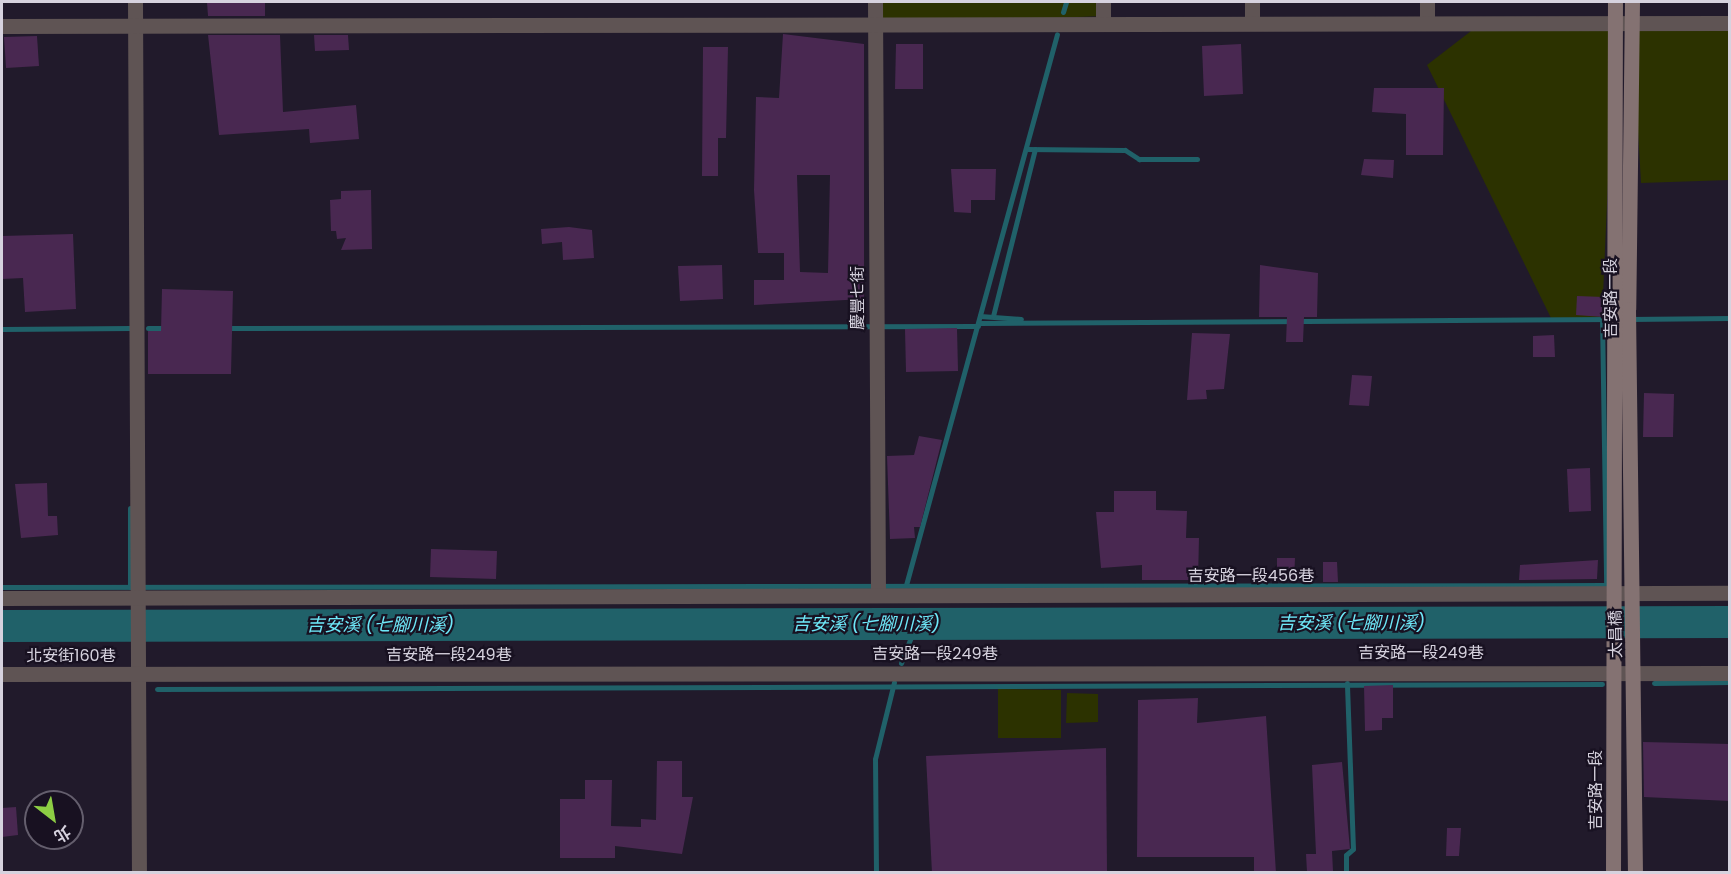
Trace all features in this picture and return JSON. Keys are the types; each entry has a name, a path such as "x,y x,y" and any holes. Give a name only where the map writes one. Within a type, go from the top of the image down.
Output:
{"street":[{"path":"135,2 141,673 139,873"},
{"name":"慶豐七街","path":"874,2 878,594"},
{"path":"1103,2 1103,23"},
{"path":"1252,2 1252,22"},
{"path":"1427,2 1427,21"},
{"name":"吉安路一段","path":"1615,2 1625,594"},
{"name":"吉安路一段","path":"1625,594 1632,2"},
{"path":"2,26 135,24 875,25 1427,21 1730,23"},
{"name":"吉安路一段456巷","path":"2,598 878,594 1730,594"},
{"name":"太昌橋","path":"1614,671 1625,594"},
{"name":"太昌橋","path":"1625,594 1635,674"},
{"name":"吉安路一段","path":"1613,873 1614,671"},
{"name":"吉安路一段249巷","path":"141,673 1614,671 1635,674 1730,673"},
{"name":"北安街160巷","path":"2,674 141,673"},
{"path":"1635,674 1635,873"}],"green space":[{"path":"880,2 1104,2 1103,16 880,25"},
{"path":"1484,21 1615,21 1602,318 1551,318 1427,65"},
{"path":"1632,24 1729,25 1729,180 1641,183"},
{"path":"998,689 1061,690 1061,738 998,738"},
{"path":"1067,693 1098,694 1098,722 1066,723"}],"building":[{"path":"207,2 265,2 265,16 208,16"},
{"path":"783,34 864,44 864,299 754,305 754,280 784,280 784,253 758,253 754,190 756,97 779,98","holes":["797,175 830,175 828,273 800,272"]},
{"path":"208,35 280,35 283,112 356,105 359,139 310,143 309,129 219,135"},
{"path":"314,35 348,35 349,50 315,51"},
{"path":"37,36 39,66 6,68 4,37"},
{"path":"896,44 923,44 923,89 895,89"},
{"path":"1241,44 1243,94 1204,96 1202,46"},
{"path":"703,47 728,47 726,138 718,138 718,176 702,176"},
{"path":"1374,88 1444,88 1443,155 1406,155 1406,114 1372,112"},
{"path":"1364,159 1394,160 1393,178 1361,175"},
{"path":"951,169 996,169 995,200 971,200 971,213 954,212"},
{"path":"371,190 372,249 341,250 346,238 337,239 336,231 331,231 330,200 341,199 341,191"},
{"path":"569,227 592,230 594,258 563,260 562,242 542,244 541,229"},
{"path":"73,234 76,309 25,312 23,278 2,279 2,236"},
{"path":"722,265 723,299 680,301 678,266"},
{"path":"1260,265 1318,273 1317,317 1304,317 1303,342 1286,342 1287,317 1259,317"},
{"path":"162,289 233,291 231,374 148,374 148,331 161,331"},
{"path":"1577,296 1604,297 1603,317 1576,315"},
{"path":"957,328 958,371 906,372 905,329"},
{"path":"1192,333 1230,334 1224,389 1206,390 1207,399 1187,400"},
{"path":"1554,335 1555,357 1533,357 1533,336"},
{"path":"1352,375 1372,376 1369,406 1349,405"},
{"path":"1644,393 1674,394 1673,437 1643,437"},
{"path":"919,436 942,440 920,527 914,527 915,538 890,539 887,456 914,455"},
{"path":"1590,468 1591,511 1569,512 1567,469"},
{"path":"47,483 48,516 57,516 58,535 21,538 15,484"},
{"path":"1114,491 1156,491 1156,510 1187,511 1186,538 1199,538 1198,580 1142,580 1142,565 1101,568 1096,512 1114,512"},
{"path":"431,549 497,551 496,579 430,577"},
{"path":"1277,558 1295,558 1294,580 1277,580"},
{"path":"1598,560 1597,579 1519,580 1520,565"},
{"path":"1323,562 1337,562 1338,582 1323,582"},
{"path":"1393,685 1393,718 1382,718 1382,730 1365,731 1364,686"},
{"path":"1198,698 1197,723 1266,716 1276,873 1254,873 1254,857 1137,857 1138,700"},
{"path":"1643,742 1730,744 1730,801 1644,797"},
{"path":"1106,748 1107,873 932,873 926,756"},
{"path":"657,761 682,761 682,797 693,797 682,854 615,846 615,858 560,858 560,799 585,799 585,780 612,780 611,826 641,827 641,819 656,820"},
{"path":"1342,762 1350,849 1332,851 1333,871 1307,872 1306,854 1316,854 1312,765"},
{"path":"16,807 18,835 2,837 2,808"},
{"path":"1447,828 1461,828 1459,856 1446,856"}],"waterway":[{"path":"1063,12 1066,2"},
{"path":"906,585 1057,34"},
{"path":"1026,149 1125,150 1139,159 1197,159"},
{"path":"993,316 1035,149"},
{"path":"980,316 1021,319"},
{"path":"1602,318 1606,586"},
{"path":"1629,319 1730,318"},
{"path":"979,323 1614,319"},
{"path":"227,328 978,326"},
{"path":"2,329 131,328"},
{"path":"148,328 167,328"},
{"path":"130,508 130,587"},
{"path":"2,587 1606,585"},
{"path":"897,626 898,613"},
{"name":"吉安溪 (七腳川溪)","path":"2,626 1730,622"},
{"path":"901,663 915,626"},
{"path":"876,872 875,759 894,682"},
{"path":"1654,683 1730,682"},
{"path":"1346,872 1346,855 1353,849 1347,683"},
{"path":"157,689 1602,684"}]}
